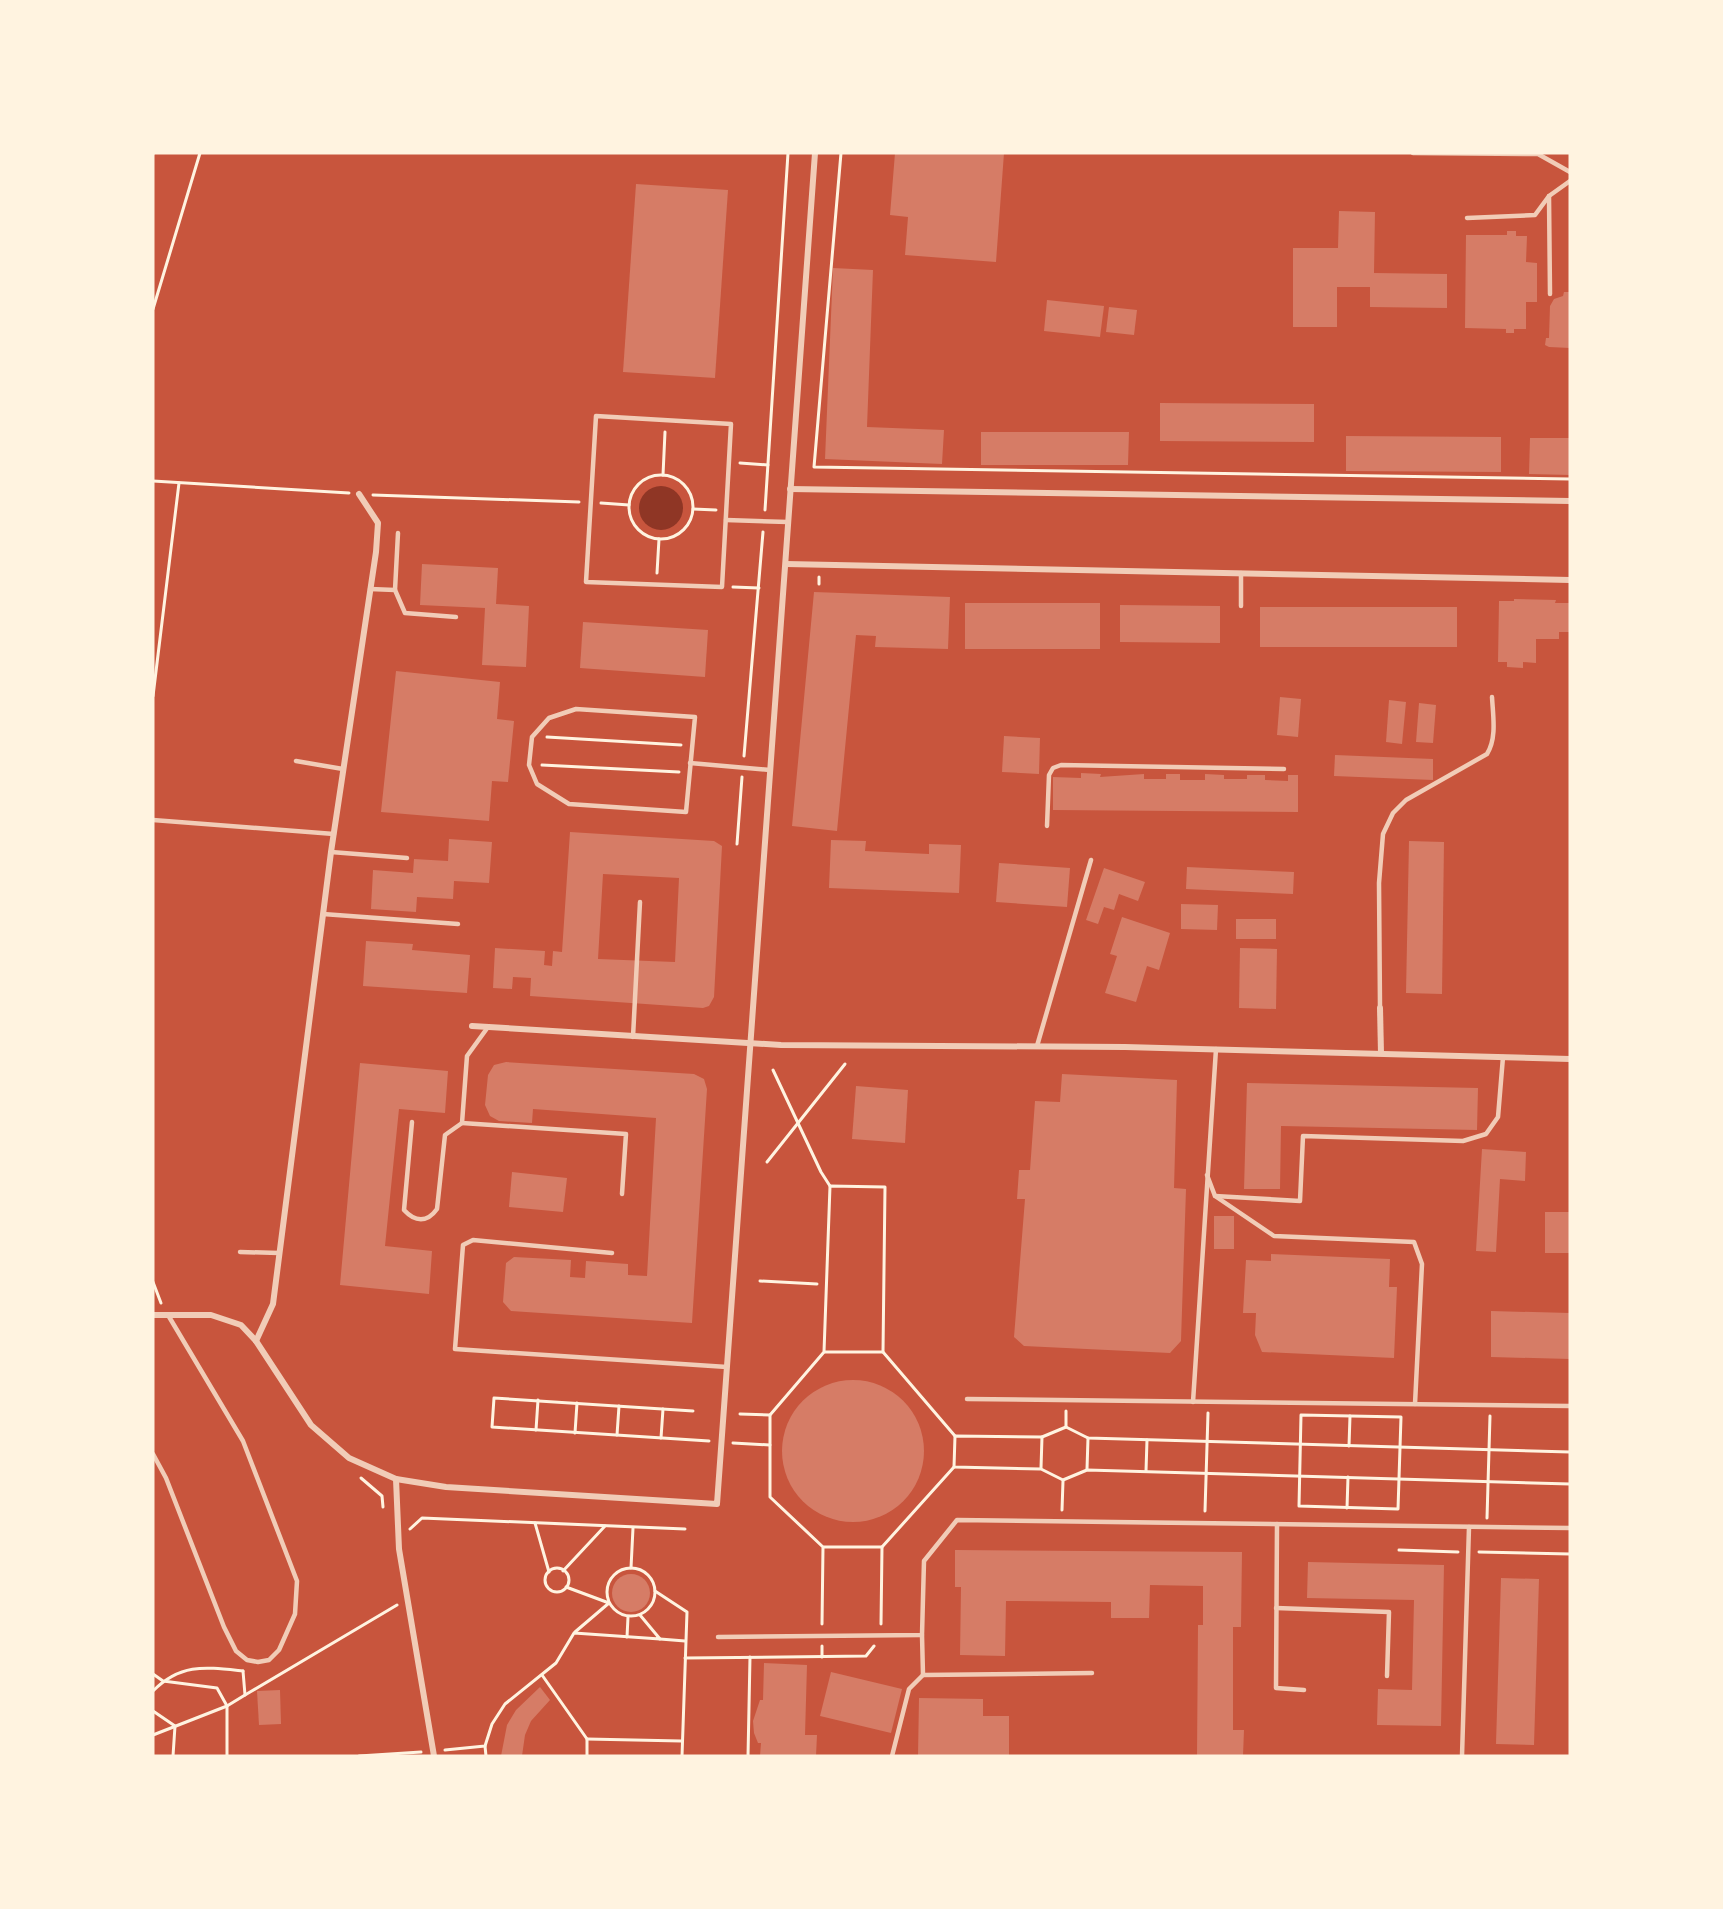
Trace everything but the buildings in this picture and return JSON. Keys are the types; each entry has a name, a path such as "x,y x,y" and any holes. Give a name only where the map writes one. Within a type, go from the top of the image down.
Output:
{"street":[{"path":"153,1315 211,1315 226,1318 241,1325 256,1341 292,1400 324,1439 349,1458 396,1479 446,1487 717,1504 815,153"},
{"path":"790,489 1570,501"},
{"path":"256,1341 273,1304 331,852 370,589 378,523 359,494"},
{"path":"786,564 1570,580"},
{"path":"1380,1008 1381,1053"},
{"path":"472,1026 750,1044 1216,1049 1570,1059"},
{"path":"396,1479 399,1549 434,1753"}],"lane":[{"path":"1413,153 1538,154 1570,172"},
{"path":"1467,218 1535,215 1550,196 1570,181"},
{"path":"1550,196 1550,294"},
{"path":"596,416 666,421 731,424 722,587 586,582 596,416"},
{"path":"726,520 788,522"},
{"path":"398,533 395,590 405,613 456,617"},
{"path":"1240,606 1241,573"},
{"path":"370,589 395,590"},
{"path":"1380,1008 1379,883 1383,834 1393,813 1406,800 1487,754 1492,746 1492,697"},
{"path":"576,709 695,717 692,746 686,812 569,804 537,784 529,765 532,736 549,718 576,709"},
{"path":"296,761 343,769"},
{"path":"690,763 770,770"},
{"path":"1047,826 1049,775 1053,768 1061,765 1284,769"},
{"path":"153,820 334,834"},
{"path":"331,852 407,858"},
{"path":"1037,1046 1091,860"},
{"path":"633,1037 640,902"},
{"path":"323,914 458,924"},
{"path":"462,1123 467,1056 488,1027"},
{"path":"1192,1402 1216,1049"},
{"path":"1215,1196 1300,1201 1303,1136 1463,1141 1486,1134 1498,1117 1503,1057"},
{"path":"412,1122 404,1210 412,1218 421,1220 431,1217 436,1209 445,1135 462,1123 626,1134 622,1194"},
{"path":"1207,1175 1215,1196 1274,1236 1414,1242 1422,1264 1415,1404"},
{"path":"612,1253 473,1240 463,1245 455,1349 727,1367"},
{"path":"240,1252 279,1253"},
{"path":"153,1454 166,1478 236,1651 247,1660 258,1662 269,1660 279,1650 295,1614 297,1581 243,1442 168,1315"},
{"path":"967,1399 1570,1406"},
{"path":"923,1675 924,1561 957,1520 1570,1528"},
{"path":"1277,1524 1276,1688 1304,1689"},
{"path":"1462,1756 1468,1527"},
{"path":"1275,1608 1389,1612 1387,1676"},
{"path":"718,1637 922,1635"},
{"path":"892,1756 909,1689 923,1675 1092,1672"}],"path":[{"path":"153,309 200,153"},
{"path":"737,844 764,521 788,153"},
{"path":"841,153 814,467 1570,479"},
{"path":"663,475 666,421"},
{"path":"729,463 768,465"},
{"path":"663,475 675,478 685,486 692,496 693,509 690,521 682,531 672,537 659,539 647,536 637,528 631,517 629,505 632,493 640,483 651,476 663,475"},
{"path":"153,481 359,494 629,505"},
{"path":"153,696 179,483"},
{"path":"693,509 726,511"},
{"path":"656,585 659,539"},
{"path":"819,575 819,584"},
{"path":"722,587 759,588"},
{"path":"532,736 692,746"},
{"path":"529,765 690,772"},
{"path":"767,1162 845,1064"},
{"path":"773,1070 830,1186 824,1352 770,1415 770,1497 824,1546 882,1547"},
{"path":"685,1658 866,1656 881,1635 882,1547 954,1467 955,1436 883,1352 885,1187 830,1186"},
{"path":"760,1281 817,1284"},
{"path":"153,1282 154,1292 168,1315"},
{"path":"824,1352 883,1352"},
{"path":"693,1411 494,1398 492,1427 770,1445"},
{"path":"536,1430 538,1400"},
{"path":"1066,1400 1066,1428"},
{"path":"1205,1523 1208,1402"},
{"path":"575,1433 577,1403"},
{"path":"617,1436 619,1406"},
{"path":"1486,1527 1490,1406"},
{"path":"661,1438 663,1409"},
{"path":"740,1414 770,1415"},
{"path":"1301,1415 1350,1416 1401,1418 1398,1509 1299,1506 1301,1415"},
{"path":"1349,1446 1350,1416"},
{"path":"955,1436 1042,1437 1066,1428 1088,1438 1570,1452"},
{"path":"1041,1469 1042,1437"},
{"path":"1087,1470 1088,1438"},
{"path":"1146,1472 1147,1440"},
{"path":"954,1467 1041,1469 1063,1480 1087,1470 1570,1484"},
{"path":"357,1475 382,1496 385,1518"},
{"path":"1347,1508 1348,1478"},
{"path":"1062,1521 1063,1480"},
{"path":"405,1534 422,1518 685,1529"},
{"path":"535,1523 549,1572"},
{"path":"563,1571 605,1526"},
{"path":"631,1568 633,1527"},
{"path":"822,1657 824,1546"},
{"path":"1399,1551 1570,1554"},
{"path":"556,1568 568,1576 566,1587 560,1592 549,1589 545,1578 549,1572 556,1568"},
{"path":"566,1587 609,1604 614,1610 628,1617 640,1615 651,1605 655,1591 650,1577 631,1568 615,1573 607,1587 609,1604"},
{"path":"655,1591 687,1612 682,1756"},
{"path":"153,1735 227,1706 398,1604 400,1616"},
{"path":"486,1756 485,1746 492,1724 505,1704 556,1663 574,1633 609,1604"},
{"path":"640,1615 660,1639"},
{"path":"627,1637 628,1617"},
{"path":"574,1633 686,1641"},
{"path":"748,1756 750,1657"},
{"path":"153,1691 185,1669 243,1671 258,1662"},
{"path":"243,1671 245,1695"},
{"path":"153,1674 163,1682 217,1688 227,1706 227,1756"},
{"path":"542,1675 587,1739 587,1756"},
{"path":"153,1711 175,1726"},
{"path":"173,1756 175,1726"},
{"path":"587,1739 682,1741"},
{"path":"360,1756 434,1753 485,1746"}],"shaded area":[{"path":"661,486 670,487 677,492 682,499 682,517 677,524 670,529 661,530 652,529 645,524 640,517 639,508 640,499 645,492 652,487"}]}
